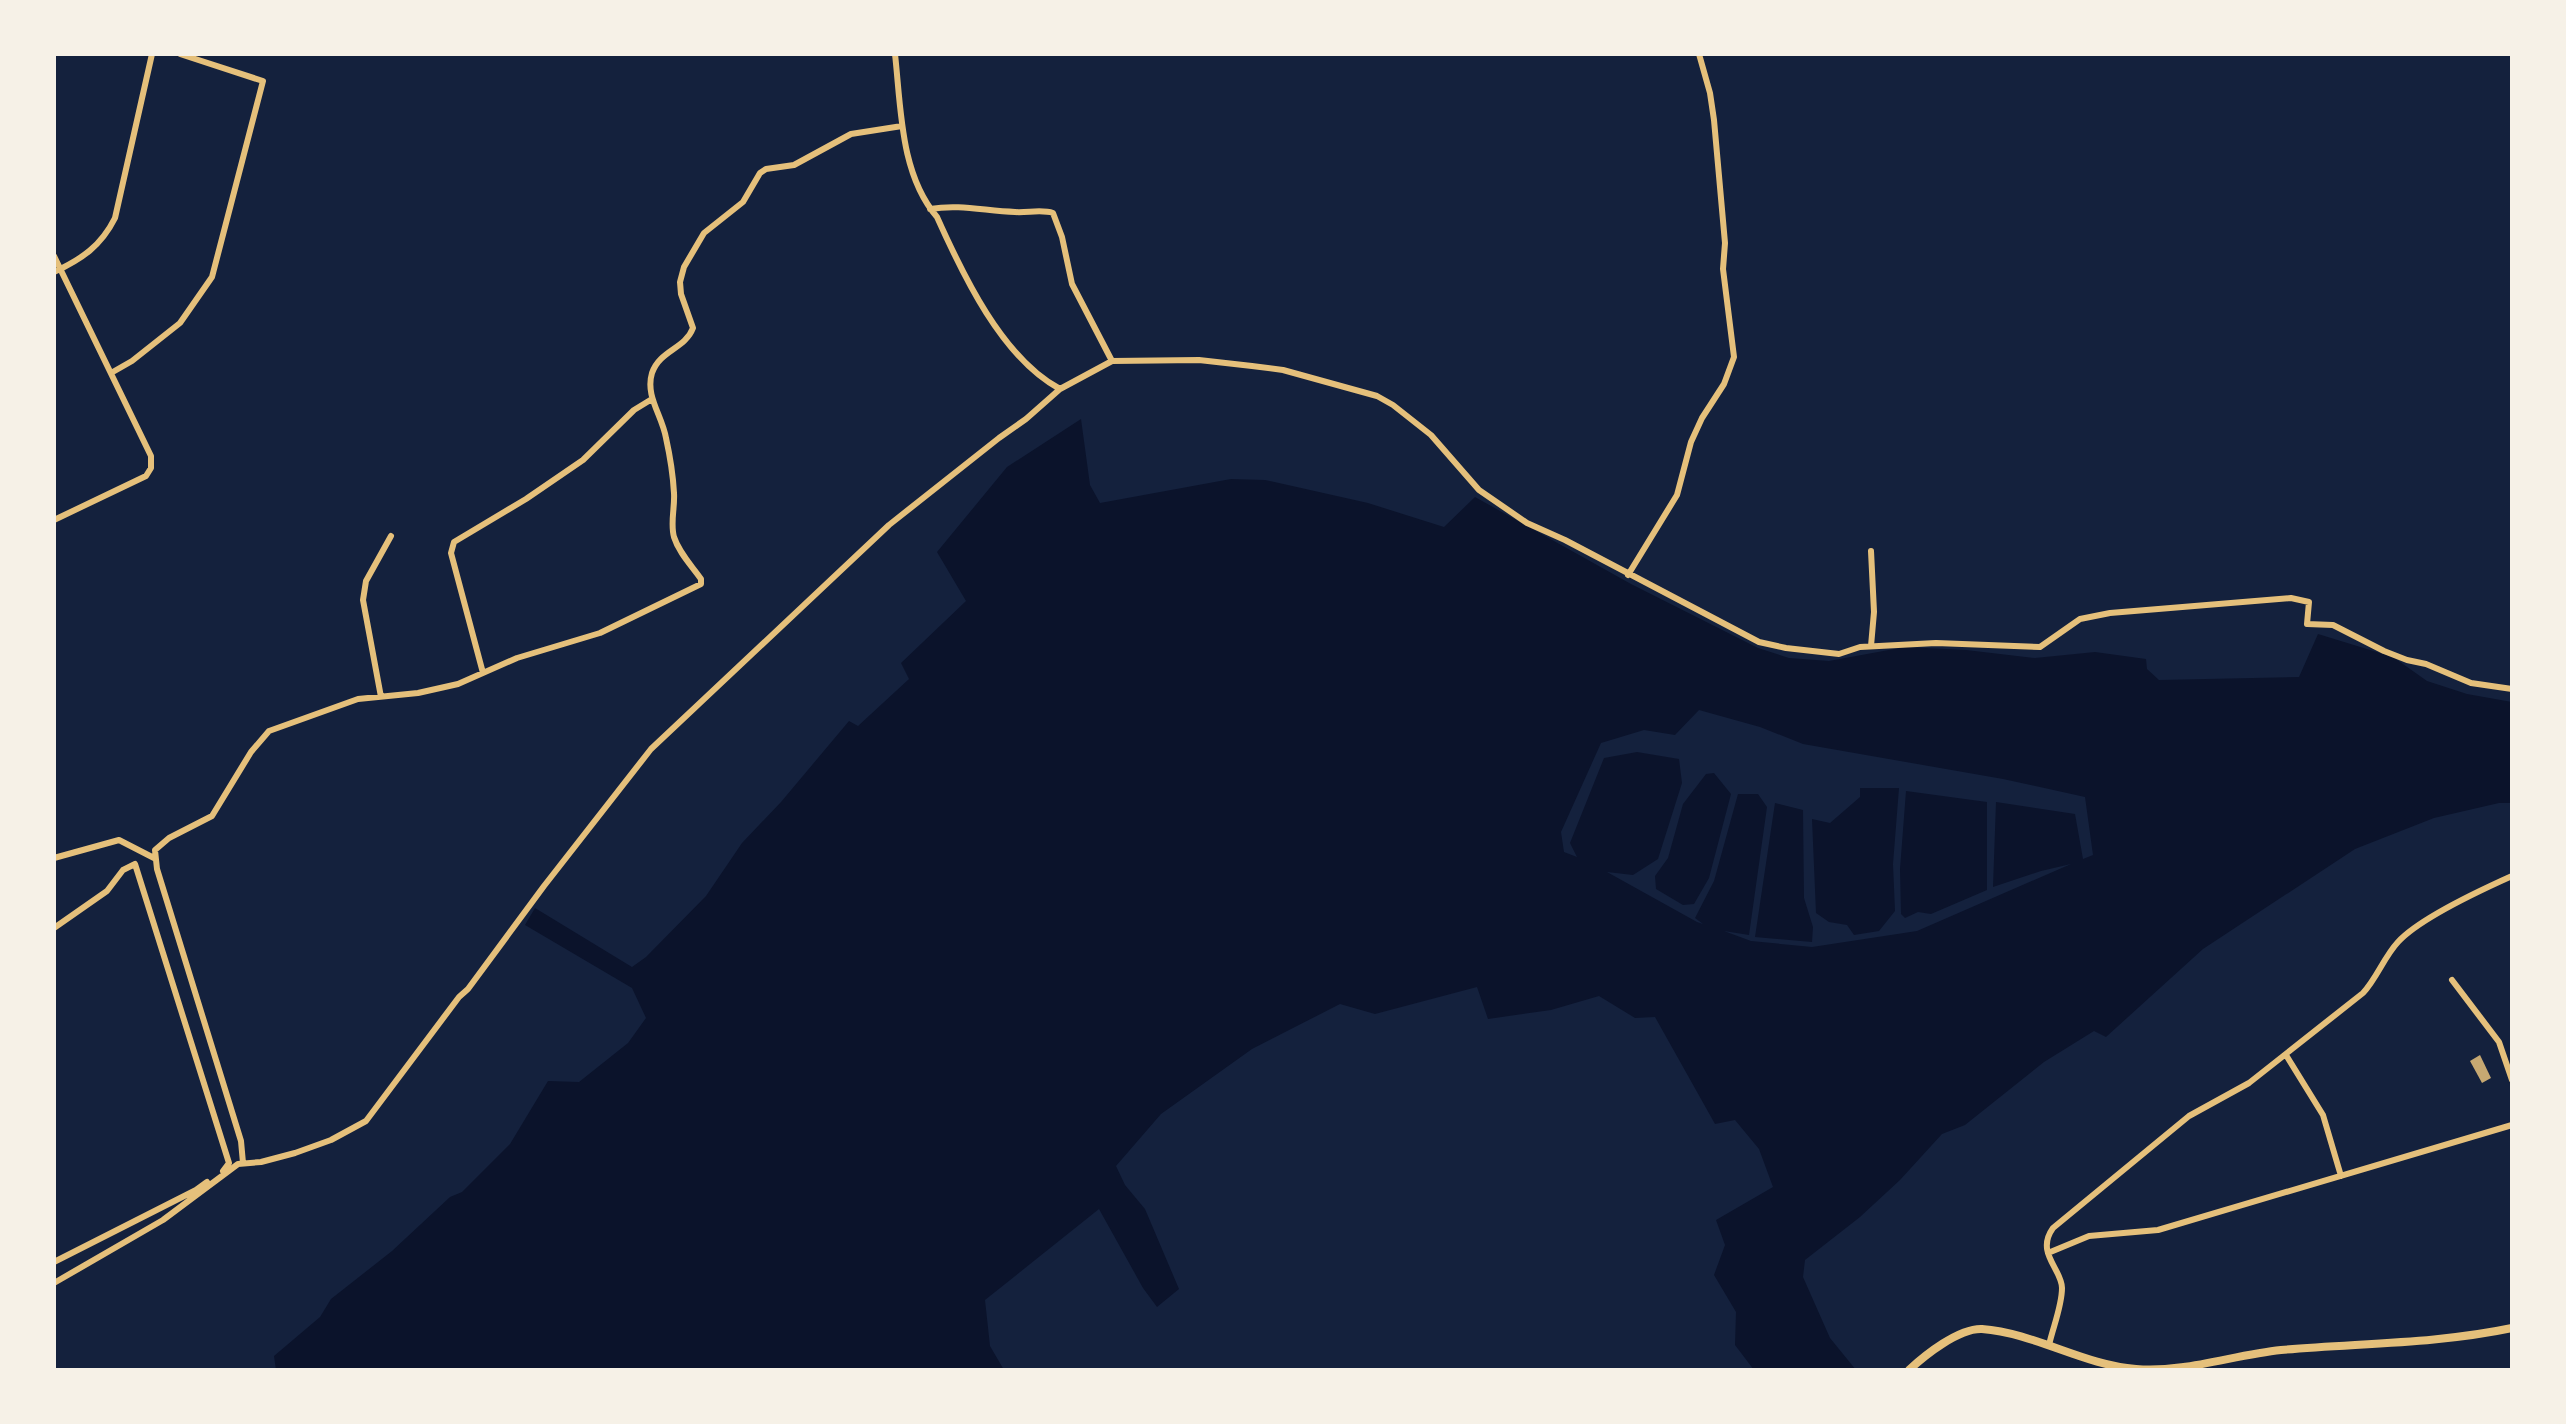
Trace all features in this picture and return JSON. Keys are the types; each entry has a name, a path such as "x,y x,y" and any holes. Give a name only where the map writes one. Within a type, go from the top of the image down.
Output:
{"street":[{"path":"57,271 105,239 115,218 152,54"},
{"path":"111,373 132,361 180,323 212,277 263,81 180,54"},
{"path":"895,54 902,126 913,171 930,209 937,217 980,304 1037,374 1060,389"},
{"path":"1628,575 1677,495 1691,442 1724,384 1734,357 1723,269 1725,243 1714,120 1699,54"},
{"path":"243,1163 241,1141 154,858 155,850 159,844 212,816 258,741 269,731 358,699 418,693 458,684 517,658 600,633 701,584 701,579 674,537 674,490 666,437 663,420 652,399 650,384 656,364 670,350 682,344 693,328 680,282 684,267 704,233 734,210 766,169 794,165 851,134 902,126"},
{"path":"930,209 968,206 1008,212 1053,213 1062,237 1072,284 1112,361"},
{"path":"54,256 57,271 151,456 151,468 146,476 54,520"},
{"path":"54,1283 163,1220 225,1172 243,1163 261,1162 331,1140 366,1121 651,749 860,550 1060,389 1112,361 1199,360 1283,370 1377,396 1431,435 1479,490 1505,509 1540,531 1565,540 1759,642 1839,654 1871,646 1936,643 2040,647 2080,619 2110,613 2291,598 2309,602 2307,624 2333,625 2384,651 2471,683 2512,689"},
{"path":"483,673 451,553 454,542 583,460 634,410 652,399"},
{"path":"381,697 363,600 366,581 391,536"},
{"path":"1871,551 1874,612 1871,646"},
{"path":"54,858 119,840 154,858"},
{"path":"54,928 107,891 123,870 135,864 229,1163 196,1190 54,1262"},
{"path":"2049,1345 2062,1285 2048,1253 2048,1235 2053,1228 2189,1116 2249,1083 2363,993 2375,980 2399,940 2485,887 2512,876"},
{"path":"2452,980 2499,1042 2512,1080"},
{"path":"2286,1055 2323,1115 2341,1176"},
{"path":"2048,1253 2089,1236 2158,1230 2512,1125"},
{"path":"1909,1370 1923,1356 1947,1341 1979,1329 2049,1345 2119,1367 2156,1370 2279,1351 2478,1335 2512,1328"}],"water":[{"path":"1081,419 1090,485 1100,503 1231,479 1265,480 1368,503 1444,527 1475,497 1631,584 1758,648 1789,658 1829,661 1905,647 2035,658 2095,652 2146,659 2147,669 2159,680 2299,677 2318,634 2393,657 2427,681 2467,694 2512,702 2512,803 2499,803 2434,818 2355,849 2203,949 2106,1037 2094,1031 2044,1062 1965,1125 1942,1134 1900,1180 1860,1217 1805,1260 1803,1277 1830,1338 1856,1370 1754,1370 1735,1345 1736,1312 1714,1275 1725,1245 1716,1220 1773,1187 1759,1149 1735,1120 1715,1124 1655,1017 1635,1018 1599,996 1551,1010 1488,1019 1477,987 1375,1014 1340,1004 1252,1049 1161,1114 1116,1166 1125,1185 1145,1209 1179,1289 1157,1307 1099,1209 985,1300 990,1346 1004,1370 276,1370 274,1356 320,1317 331,1299 392,1251 450,1197 462,1192 510,1144 548,1081 579,1082 628,1043 646,1018 632,988 525,925 535,908 632,967 646,957 706,896 742,843 849,721 858,726 909,679 901,663 966,601 937,552 1007,467","holes":["1699,710 1760,727 1803,744 2003,779 2085,797 2093,855 2083,859 2075,814 1996,802 1993,887 2071,864 1917,931 1812,947 1751,941 1724,931 1749,935 1767,807 1758,794 1738,794 1714,881 1695,918 1703,924 1607,872 1633,875 1658,859 1682,783 1679,759 1637,752 1604,758 1570,843 1577,857 1564,852 1561,832 1601,743 1644,730 1675,735"]},
{"path":"1714,773 1731,794 1709,878 1694,904 1683,905 1656,889 1655,876 1668,858 1683,804 1706,774"},
{"path":"1860,788 1899,788 1893,864 1895,911 1879,931 1854,935 1847,925 1829,922 1816,913 1812,819 1830,823 1860,797"},
{"path":"1906,791 1987,802 1987,890 1931,914 1918,912 1905,918 1901,914 1900,869"},
{"path":"1775,803 1803,810 1804,898 1813,927 1812,942 1755,937"}],"building":[{"path":"2480,1055 2491,1078 2482,1083 2470,1061"}]}
